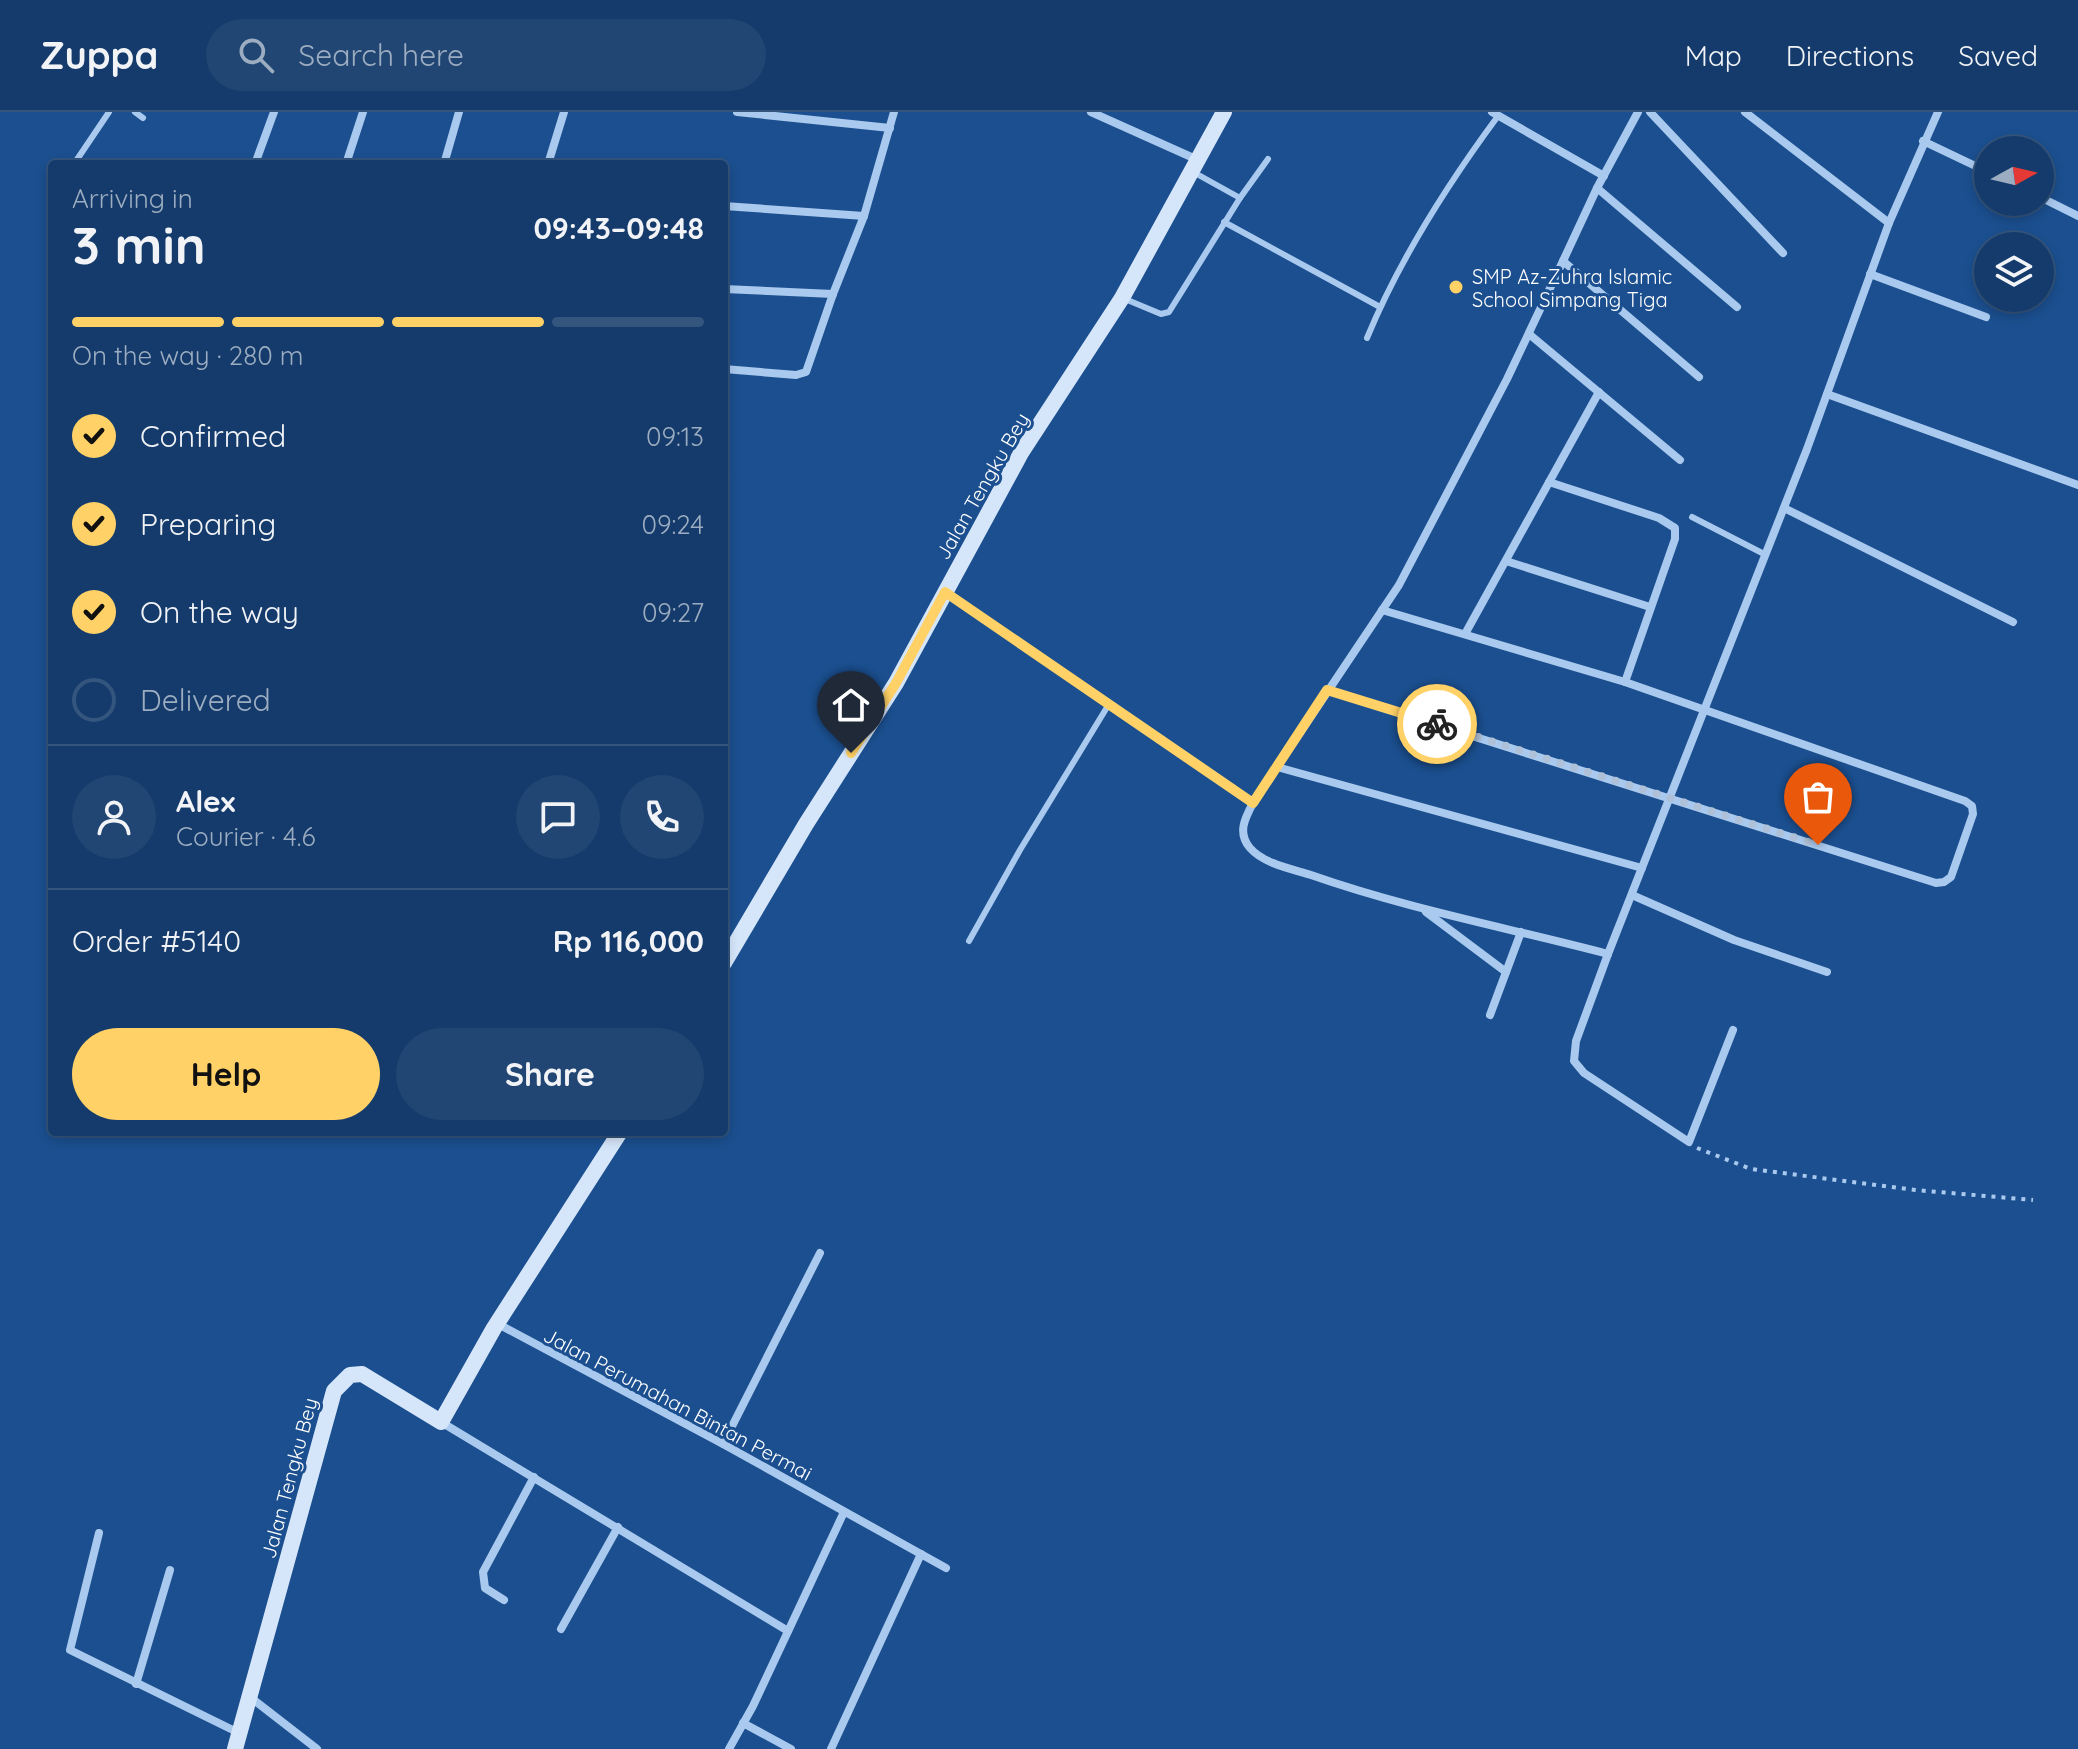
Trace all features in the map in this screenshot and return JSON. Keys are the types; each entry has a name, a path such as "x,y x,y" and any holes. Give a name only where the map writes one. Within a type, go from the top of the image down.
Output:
{"main road":[{"name":"Jalan Tengku Bey","path":"728,956 806,824 896,683 1021,453 1122,298 1224,112"},
{"path":"441,1422 497,1323 616,1136"},
{"name":"Jalan Tengku Bey","path":"237,1741 334,1391 350,1375 362,1374 441,1422"}],"street":[{"path":"256,160 274,112"},
{"path":"347,160 363,112"},
{"path":"445,160 459,112"},
{"path":"549,160 564,112"},
{"path":"737,112 890,128"},
{"path":"728,369 796,375 806,372 864,216 894,112"},
{"path":"1091,112 1195,165"},
{"path":"1608,954 1423,909 1269,861 1252,850 1244,840 1243,821 1399,585 1529,334 1597,188 1638,112"},
{"path":"1650,112 1783,253"},
{"path":"1745,112 1889,223"},
{"path":"1733,1030 1689,1142 1584,1073 1574,1061 1576,1041 1608,954 1766,555 1889,223 1938,112"},
{"path":"1495,114 1604,176"},
{"path":"1923,141 1974,165"},
{"path":"1597,188 1737,307"},
{"path":"2054,204 2078,216"},
{"path":"728,206 864,216"},
{"path":"1563,261 1699,377"},
{"path":"1870,274 1986,317"},
{"path":"728,289 833,294"},
{"path":"1529,334 1680,460"},
{"path":"1465,634 1599,392"},
{"path":"1827,394 2078,485"},
{"path":"1549,482 1659,518 1675,528 1675,539 1625,682"},
{"path":"1784,508 2013,622"},
{"path":"1506,561 1650,607"},
{"path":"945,592 1253,803"},
{"path":"1327,690 1936,883 1951,877 1973,814 1972,806 1965,801 1625,682 1382,610"},
{"path":"1277,767 1642,868"},
{"path":"1632,895 1734,940 1827,972"},
{"path":"1423,909 1506,972"},
{"path":"1490,1015 1521,932"},
{"path":"723,1444 820,1253"},
{"name":"Jalan Perumahan Bintan Permai","path":"497,1323 946,1568"},
{"path":"441,1422 788,1631"},
{"path":"504,1600 485,1588 483,1572 534,1477"},
{"path":"729,1749 844,1512"},
{"path":"561,1629 618,1527"},
{"path":"99,1533 70,1650 237,1741"},
{"path":"831,1749 921,1554"},
{"path":"136,1684 170,1570"},
{"path":"249,1697 317,1749"},
{"path":"743,1723 791,1749"}],"lane":[{"path":"77,160 109,112"},
{"path":"135,112 143,118"},
{"path":"1367,338 1380,307 1449,183 1495,114"},
{"path":"1122,298 1161,314 1169,312 1224,222 1268,159"},
{"path":"1195,165 1240,198"},
{"path":"1224,222 1380,307"},
{"path":"1692,517 1766,555"},
{"path":"969,941 1109,704"}],"path":[{"path":"1689,1142 1701,1151 1751,1169 1915,1190 2033,1200"}],"way so far":[{"path":"1437,724 1818,845"}],"place":[{"name":"SMP Az-Zuhra Islamic School Simpang Tiga","path":"1456,287"}],"route":[{"path":"851,753 896,683 945,592 1253,803 1327,690 1437,724"}]}
